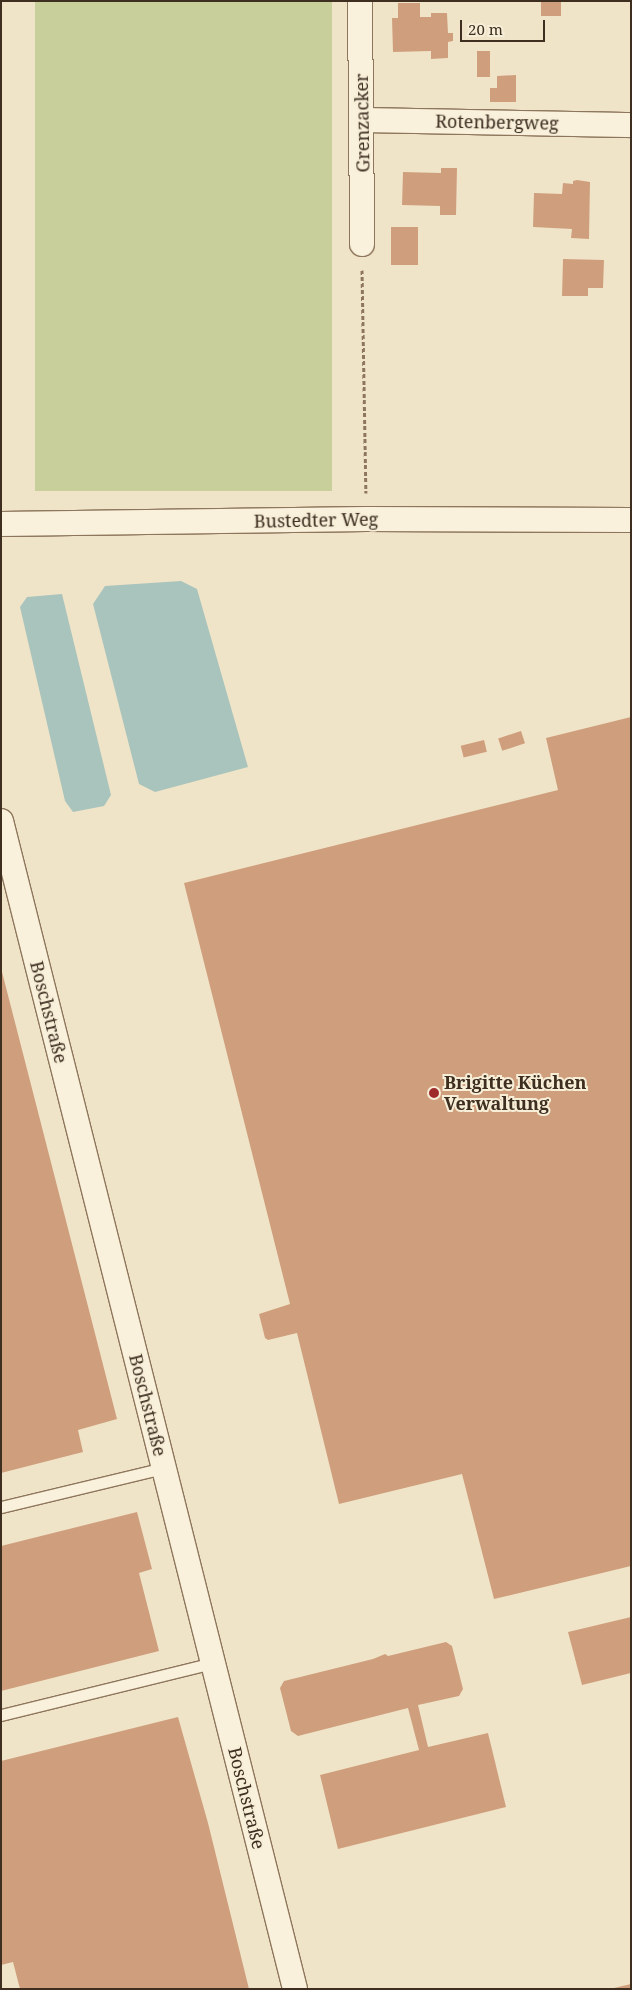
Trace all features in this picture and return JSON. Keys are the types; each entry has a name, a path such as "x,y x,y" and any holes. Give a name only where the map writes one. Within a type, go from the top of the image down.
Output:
{"street":[{"name":"Grenzacker","path":"360,1 362,244"},
{"name":"Rotenbergweg","path":"362,120 631,125"},
{"name":"Bustedter Weg","path":"1,524 366,519 631,520"},
{"name":"Boschstraße","path":"1,822 295,1989"}],"lane":[{"path":"1,1507 164,1468"},
{"path":"1,1715 213,1663"}],"path":[{"path":"362,244 366,519"}],"green space":[{"path":"35,1 332,1 332,491 35,491"}],"water":[{"path":"181,581 197,589 248,767 155,792 139,784 93,604 105,586"},
{"path":"62,594 111,795 104,806 73,812 65,801 20,607 27,597"}],"building":[{"path":"541,1 561,1 561,16 541,16"},
{"path":"398,3 420,3 420,17 431,17 431,13 447,13 448,33 453,33 453,41 448,42 448,58 431,59 431,51 393,52 392,18 398,18"},
{"path":"477,51 490,51 490,77 477,77"},
{"path":"516,75 516,102 490,102 490,88 497,88 497,76"},
{"path":"441,168 457,168 456,215 440,215 440,206 402,205 403,172 441,173"},
{"path":"573,181 590,182 589,239 571,238 572,229 533,227 534,193 562,194 563,183 573,184"},
{"path":"391,227 418,227 418,265 391,265"},
{"path":"563,259 604,260 603,288 588,288 588,296 562,296"},
{"name":"Brigitte Küchen Verwaltung","path":"631,717 631,1566 494,1599 462,1474 339,1504 297,1333 268,1340 265,1338 259,1314 290,1304 184,883 558,790 546,738"},
{"path":"521,731 525,743 502,751 498,738"},
{"path":"484,740 487,752 464,757 461,746"},
{"path":"1,968 117,1419 78,1430 83,1452 1,1473"},
{"path":"137,1512 152,1569 139,1573 159,1651 1,1691 1,1546"},
{"path":"631,1617 631,1673 582,1685 568,1632"},
{"path":"446,1642 452,1646 463,1689 459,1696 418,1705 428,1747 488,1733 506,1807 338,1849 320,1775 419,1750 408,1708 298,1736 291,1731 280,1688 284,1681 373,1659 385,1654 388,1656"},
{"path":"178,1717 208,1823 249,1989 20,1989 13,1962 1,1965 1,1761"},
{"path":"631,1984 631,1989 614,1989 614,1988"}],"place":[{"name":"Brigitte Küchen Verwaltung","path":"434,1093"}]}
